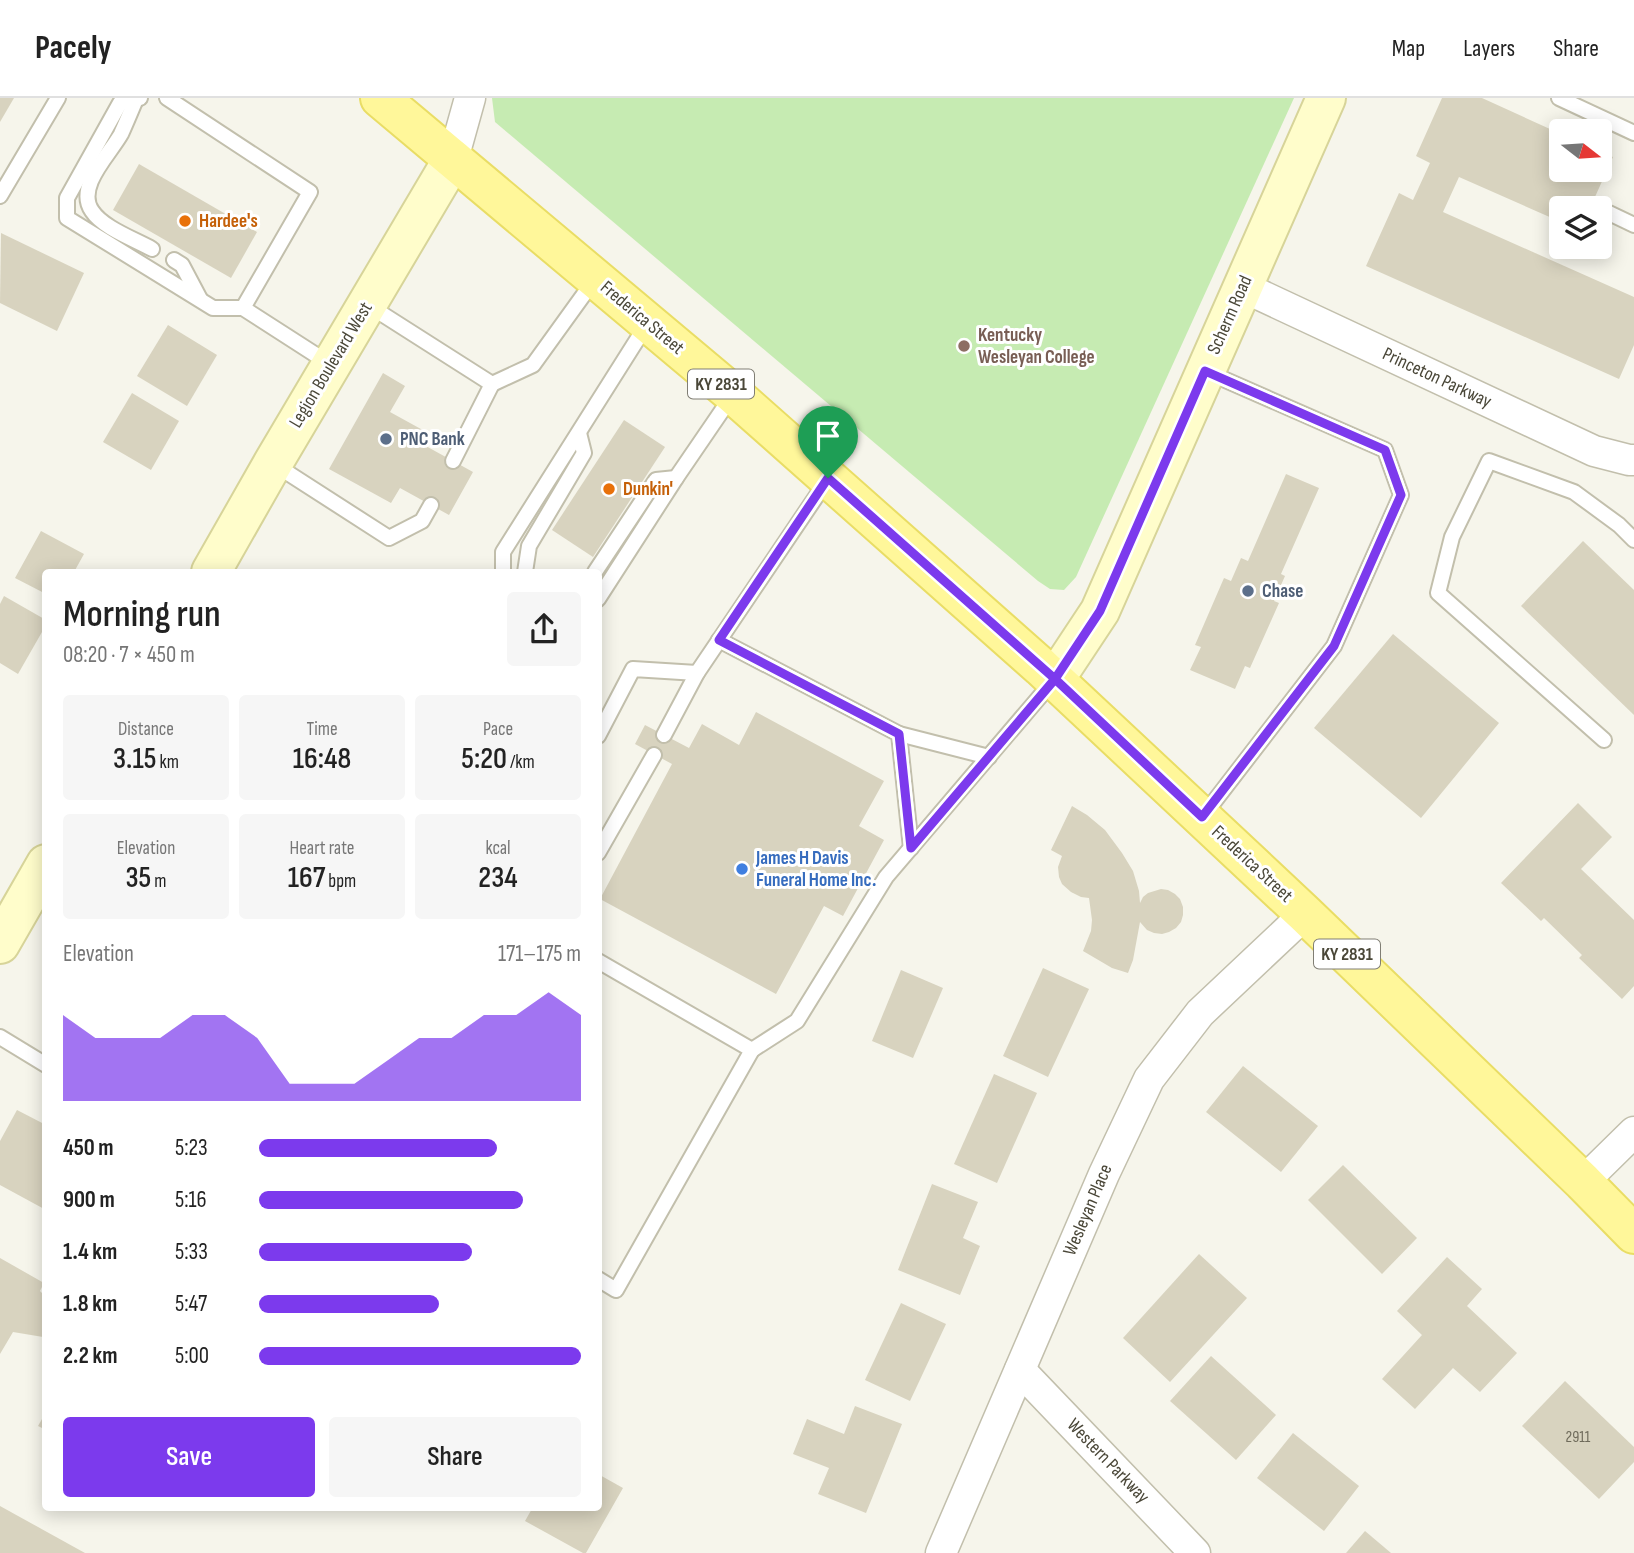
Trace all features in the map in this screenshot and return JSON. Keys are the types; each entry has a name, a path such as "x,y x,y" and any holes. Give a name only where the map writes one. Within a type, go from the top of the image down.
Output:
{"main road":[{"name":"Frederica Street","path":"386,100 733,394 1055,679 1305,914 1634,1234"}],"street":[{"path":"453,159 470,98"},
{"name":"Scherm Road","path":"1055,679 1100,611 1326,98"},
{"name":"Legion Boulevard West","path":"213,569 453,159"},
{"name":"Princeton Parkway","path":"1243,287 1594,451 1634,460"},
{"path":"0,944 42,871"},
{"name":"Wesleyan Place","path":"941,1553 1104,1174 1149,1079 1200,1013 1305,914"},
{"path":"1583,1182 1634,1132"},
{"name":"Western Parkway","path":"1020,1370 1195,1553"}],"lane":[{"path":"0,196 58,98"},
{"path":"138,98 120,103 67,198 66,218 213,308 243,308 331,365"},
{"path":"138,98 120,136 93,176 87,194 91,210 107,225 152,249"},
{"path":"167,98 310,192 243,308"},
{"path":"1559,98 1634,133"},
{"path":"1612,214 1634,225"},
{"path":"174,260 182,265 201,300"},
{"path":"453,460 492,384 533,365 595,278"},
{"path":"367,304 492,384"},
{"path":"503,569 503,552 648,323"},
{"path":"1202,817 1334,646 1401,495 1385,450 1205,371"},
{"path":"602,593 733,394"},
{"path":"525,569 529,546 584,453 579,433"},
{"path":"1604,740 1438,593 1452,537 1489,461 1574,492 1619,525 1634,540"},
{"path":"273,463 389,538 422,521 431,505"},
{"path":"597,569 656,480 676,478"},
{"path":"664,735 719,640 828,478"},
{"path":"719,640 899,734 989,757"},
{"path":"602,728 633,669 698,673"},
{"path":"602,1281 616,1290 752,1049 797,1021 886,877 1055,679"},
{"path":"899,734 911,848"},
{"path":"602,845 654,755"},
{"path":"602,963 752,1049"},
{"path":"0,1037 42,1063"}],"green space":[{"name":"Kentucky Wesleyan College","path":"492,98 1294,98 1076,577 1064,590 1050,589 1038,581 495,122"}],"building":[{"path":"0,98 14,98 0,122"},
{"path":"1442,98 1482,98 1549,129 1549,182 1602,182 1595,196 1549,196 1549,217 1459,177 1443,212 1634,297 1634,345 1619,379 1366,266 1399,193 1413,200 1430,163 1416,156"},
{"name":"Hardee's","path":"139,164 257,232 231,278 113,210"},
{"path":"1,233 84,273 57,331 0,303"},
{"path":"168,325 217,355 187,406 137,376"},
{"name":"PNC Bank","path":"383,373 405,386 390,412 430,434 424,445 473,472 449,515 400,488 391,503 329,469"},
{"path":"132,393 179,421 151,470 103,442"},
{"name":"Dunkin'","path":"624,420 665,447 593,557 552,530"},
{"name":"Chase","path":"1286,474 1319,488 1281,574 1285,576 1274,601 1279,603 1250,668 1245,666 1235,689 1190,670 1201,647 1195,645 1224,578 1231,581 1241,558 1248,561"},
{"path":"41,531 84,554 76,569 42,569 42,592 15,578"},
{"path":"1583,541 1634,590 1634,715 1521,606"},
{"path":"4,596 42,618 42,632 18,674 0,663 0,604"},
{"path":"1393,634 1499,723 1421,818 1314,728"},
{"name":"James H Davis Funeral Home Inc.","path":"756,712 884,781 859,826 884,840 843,916 824,906 776,994 602,900 602,895 672,764 635,744 645,725 689,748 702,724 739,745"},
{"path":"1578,803 1612,837 1581,869 1634,920 1634,986 1622,999 1579,958 1582,955 1544,918 1541,921 1501,883"},
{"path":"1072,806 1105,830 1122,853 1133,871 1140,903 1148,893 1161,889 1175,894 1183,907 1181,922 1169,932 1154,933 1140,922 1128,973 1112,968 1083,951 1091,931 1089,898 1071,892 1062,884 1058,867 1062,856 1051,850"},
{"path":"1043,968 1089,989 1048,1077 1003,1056"},
{"path":"901,970 943,988 913,1058 872,1041"},
{"path":"1243,1066 1318,1126 1281,1172 1206,1112"},
{"path":"994,1074 1037,1093 997,1183 954,1164"},
{"path":"17,1110 42,1123 42,1208 0,1185 0,1141"},
{"path":"1343,1165 1417,1238 1382,1274 1308,1200"},
{"path":"932,1184 978,1202 963,1238 980,1246 960,1295 898,1270"},
{"path":"1199,1254 1247,1298 1170,1382 1123,1338"},
{"path":"1447,1257 1482,1289 1467,1306 1517,1353 1480,1392 1453,1368 1415,1409 1382,1379 1422,1335 1397,1311"},
{"path":"0,1258 42,1282 42,1337 13,1332 0,1354"},
{"path":"901,1303 946,1324 910,1401 865,1380"},
{"path":"1211,1356 1276,1415 1236,1460 1170,1401"},
{"path":"1565,1381 1634,1447 1634,1462 1599,1499 1522,1426"},
{"path":"855,1406 902,1424 866,1513 818,1494 829,1468 793,1454 807,1419 844,1434"},
{"path":"1293,1433 1359,1486 1324,1531 1257,1478"},
{"path":"602,1476 623,1488 586,1553 525,1521 531,1511 602,1511"},
{"path":"0,1506 85,1553 0,1553"},
{"path":"1365,1531 1391,1553 1346,1553"}],"place":[{"name":"Hardee's","path":"185,221"},
{"name":"Kentucky Wesleyan College","path":"964,346"},
{"name":"PNC Bank","path":"386,439"},
{"name":"Dunkin'","path":"609,489"},
{"name":"Chase","path":"1248,591"},
{"name":"James H Davis Funeral Home Inc.","path":"742,869"}],"route":[{"path":"828,478 719,640 899,734 911,848 1055,679 1202,817 1334,646 1401,495 1385,450 1205,371 1100,611 1055,679 828,478"}]}
